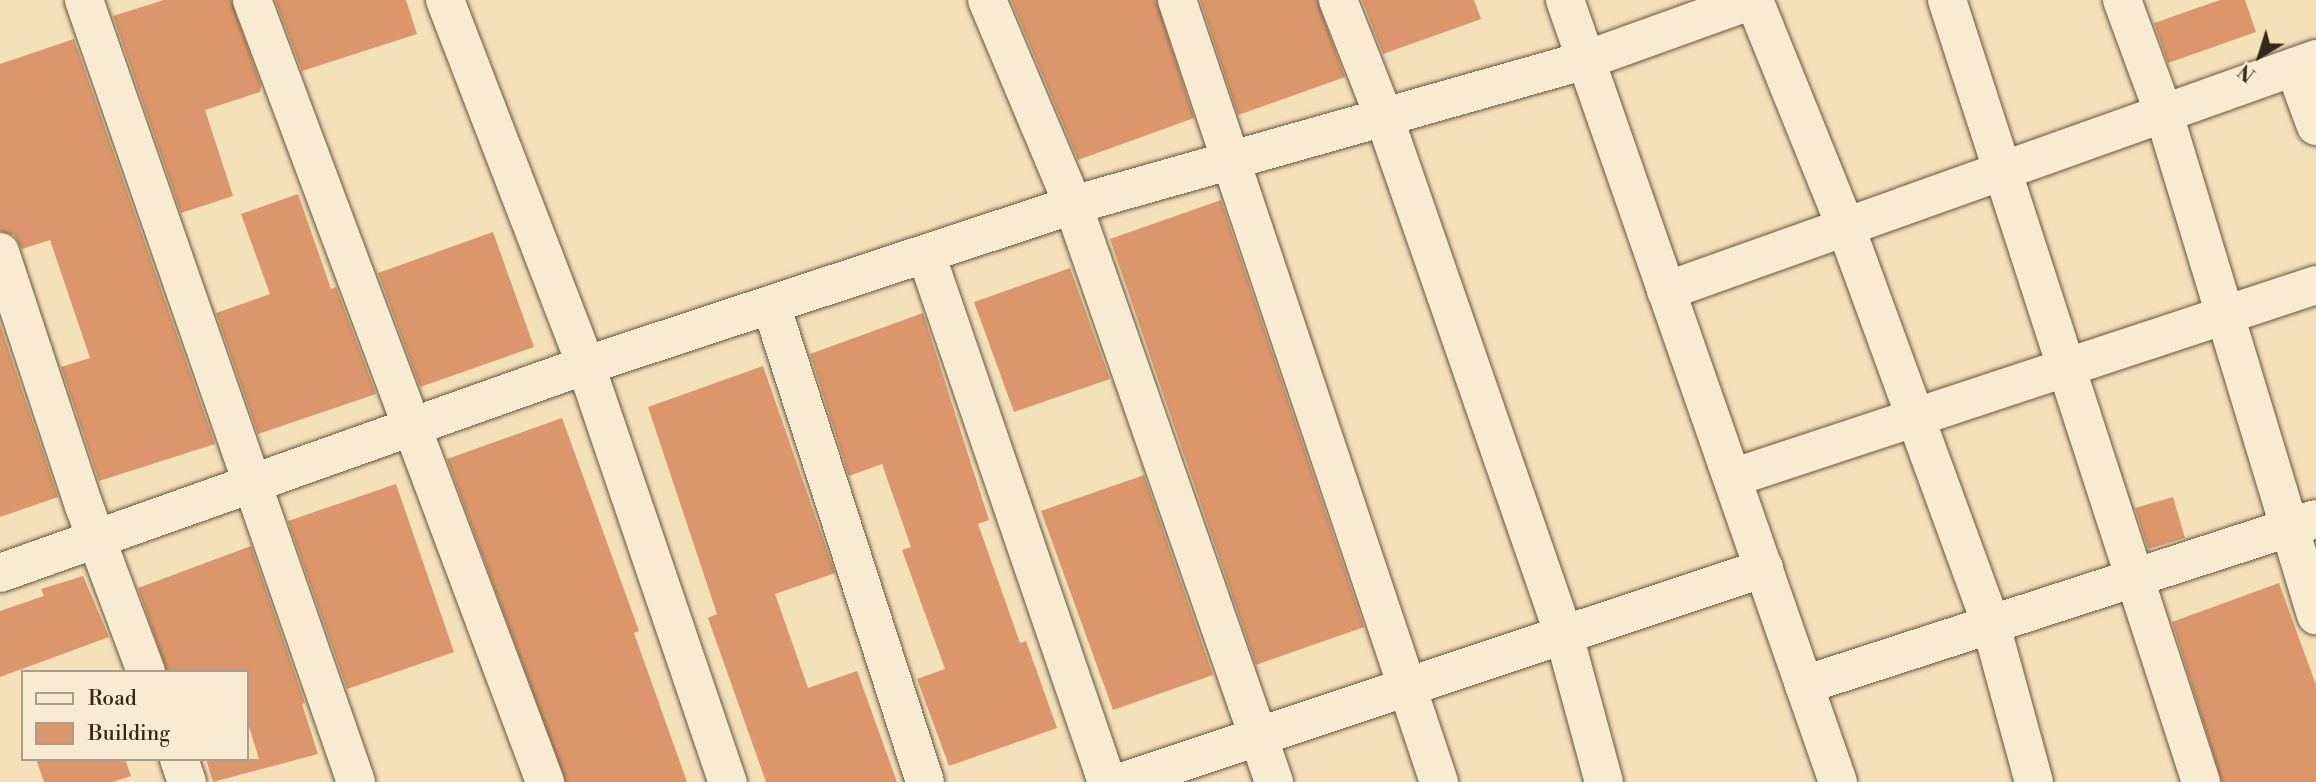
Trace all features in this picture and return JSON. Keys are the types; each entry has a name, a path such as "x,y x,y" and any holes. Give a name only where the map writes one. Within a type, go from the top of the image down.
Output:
{"street":[{"path":"84,0 356,782"},
{"path":"252,0 545,782"},
{"path":"445,0 586,366 728,782"},
{"path":"987,0 1073,205 1274,782"},
{"path":"1177,0 1438,782"},
{"path":"1338,0 1384,117 1564,635 1604,782"},
{"path":"1564,0 1734,477 1838,782"},
{"path":"0,573 97,540 251,480 1073,205 1586,60 1753,0 1845,225 1991,625 2034,782"},
{"path":"1947,0 2005,167 2065,368 2201,782"},
{"path":"2122,0 2164,114 2226,314 2301,524 2316,615"},
{"path":"1666,291 2005,167 2305,63 2316,126"},
{"path":"0,251 97,540 145,670"},
{"path":"926,254 1107,782"},
{"path":"1734,477 2316,285"},
{"path":"771,304 925,782"},
{"path":"1804,685 2301,524"},
{"path":"1122,782 1764,568"},
{"path":"180,761 187,782"}],"building":[{"path":"164,0 231,0 261,85 260,92 205,110 233,196 181,213 113,16"},
{"path":"275,0 406,0 417,34 302,71"},
{"path":"1011,0 1156,0 1194,118 1078,160"},
{"path":"1200,0 1317,0 1345,77 1238,115"},
{"path":"1362,0 1474,0 1481,19 1383,54"},
{"path":"2220,0 2245,0 2256,32 2168,63 2154,23"},
{"path":"74,39 215,444 99,481 61,367 90,358 50,240 22,249 14,235 0,231 0,64"},
{"path":"298,194 331,289 336,287 376,394 258,434 216,313 270,294 241,214"},
{"path":"1221,200 1364,627 1256,665 1110,239"},
{"path":"493,232 534,347 420,387 378,273"},
{"path":"1070,268 1110,379 1014,412 974,302"},
{"path":"923,313 989,520 978,524 1020,643 1026,641 1057,728 949,766 917,679 945,669 902,550 911,547 882,464 849,476 810,354"},
{"path":"0,324 58,497 0,517"},
{"path":"763,366 835,573 775,594 808,688 857,671 897,782 766,782 708,618 717,614 648,407"},
{"path":"562,418 639,631 634,633 687,782 566,782 447,459"},
{"path":"1144,475 1213,675 1113,710 1041,511"},
{"path":"396,484 454,652 347,689 288,521"},
{"path":"2173,497 2185,538 2148,549 2135,508"},
{"path":"251,546 305,703 302,704 318,754 213,782 207,761 259,759 248,723 248,670 166,670 138,588"},
{"path":"83,576 109,637 0,677 0,611 44,596 41,589"},
{"path":"2279,583 2316,685 2316,782 2222,782 2172,622"},
{"path":"37,761 126,761 131,776 113,782 44,782"}]}
